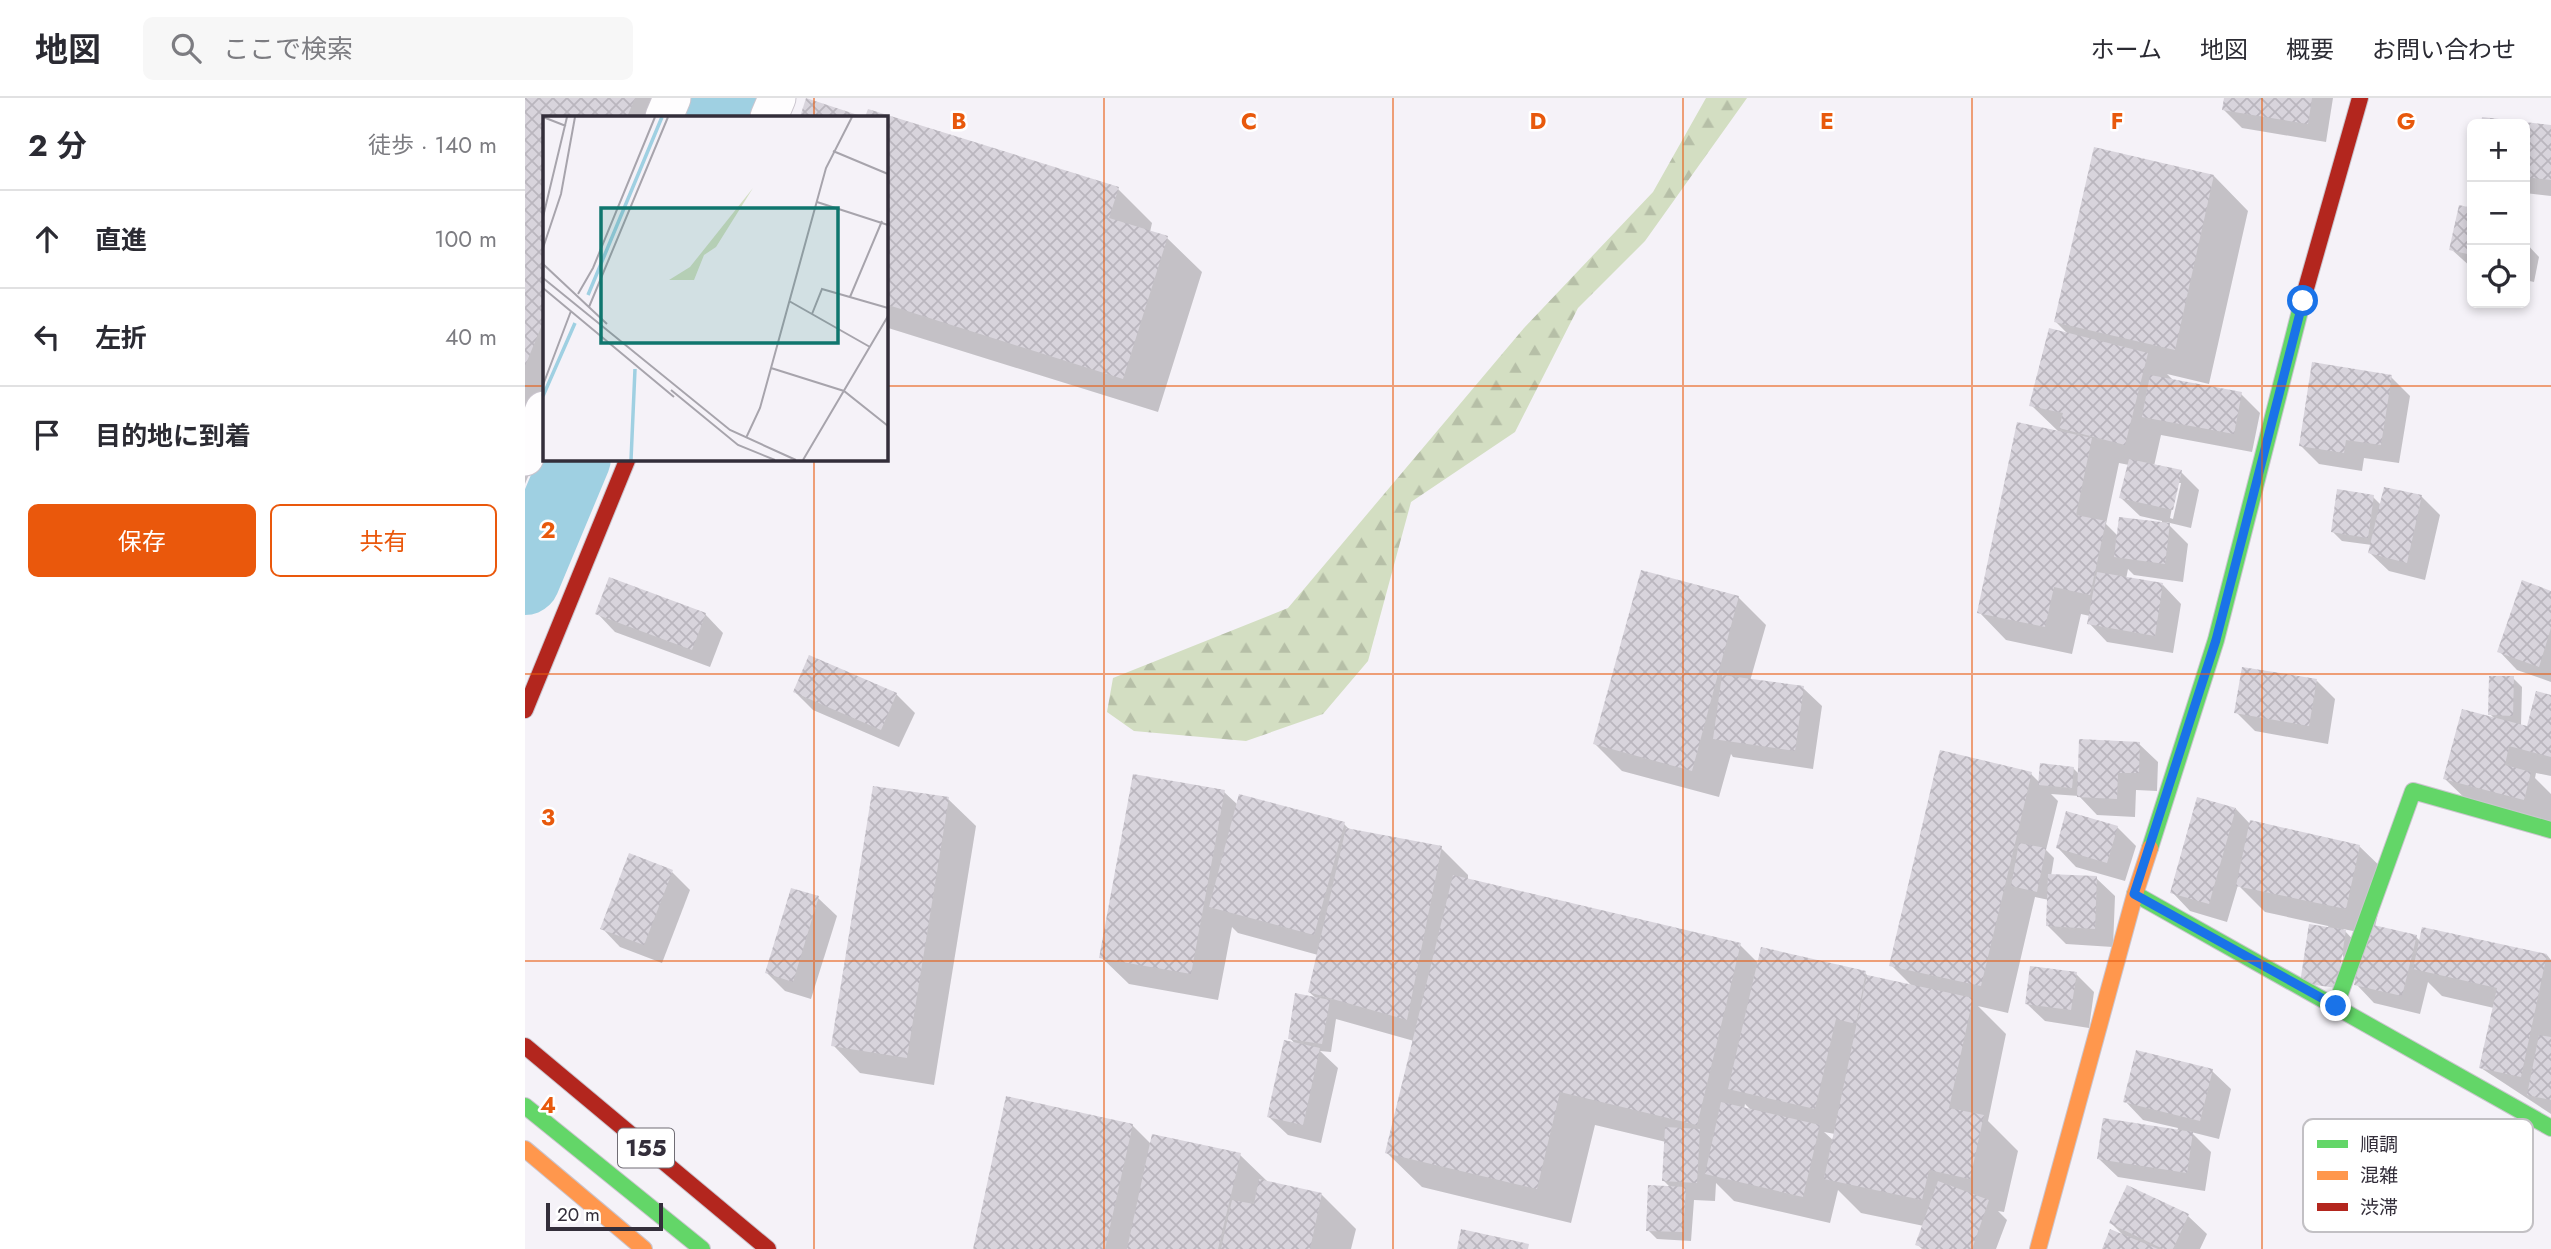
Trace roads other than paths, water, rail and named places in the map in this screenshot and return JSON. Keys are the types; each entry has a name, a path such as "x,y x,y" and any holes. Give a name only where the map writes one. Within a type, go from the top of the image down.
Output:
{"main road":[{"path":"2038,1249 2134,894 2216,640 2303,301 2360,98"},
{"path":"525,710 627,460"},
{"path":"2336,1006 2413,791 2551,830"},
{"path":"2134,894 2551,1128"},
{"name":"155","path":"525,1046 768,1249"},
{"name":"155","path":"525,1106 702,1249"},
{"path":"525,1149 644,1249"}],"street":[{"path":"664,116 672,98"},
{"path":"769,116 777,98"},
{"path":"525,457 543,412"}],"waterway":[{"path":"721,116 729,98"},
{"path":"525,580 575,460"}]}
